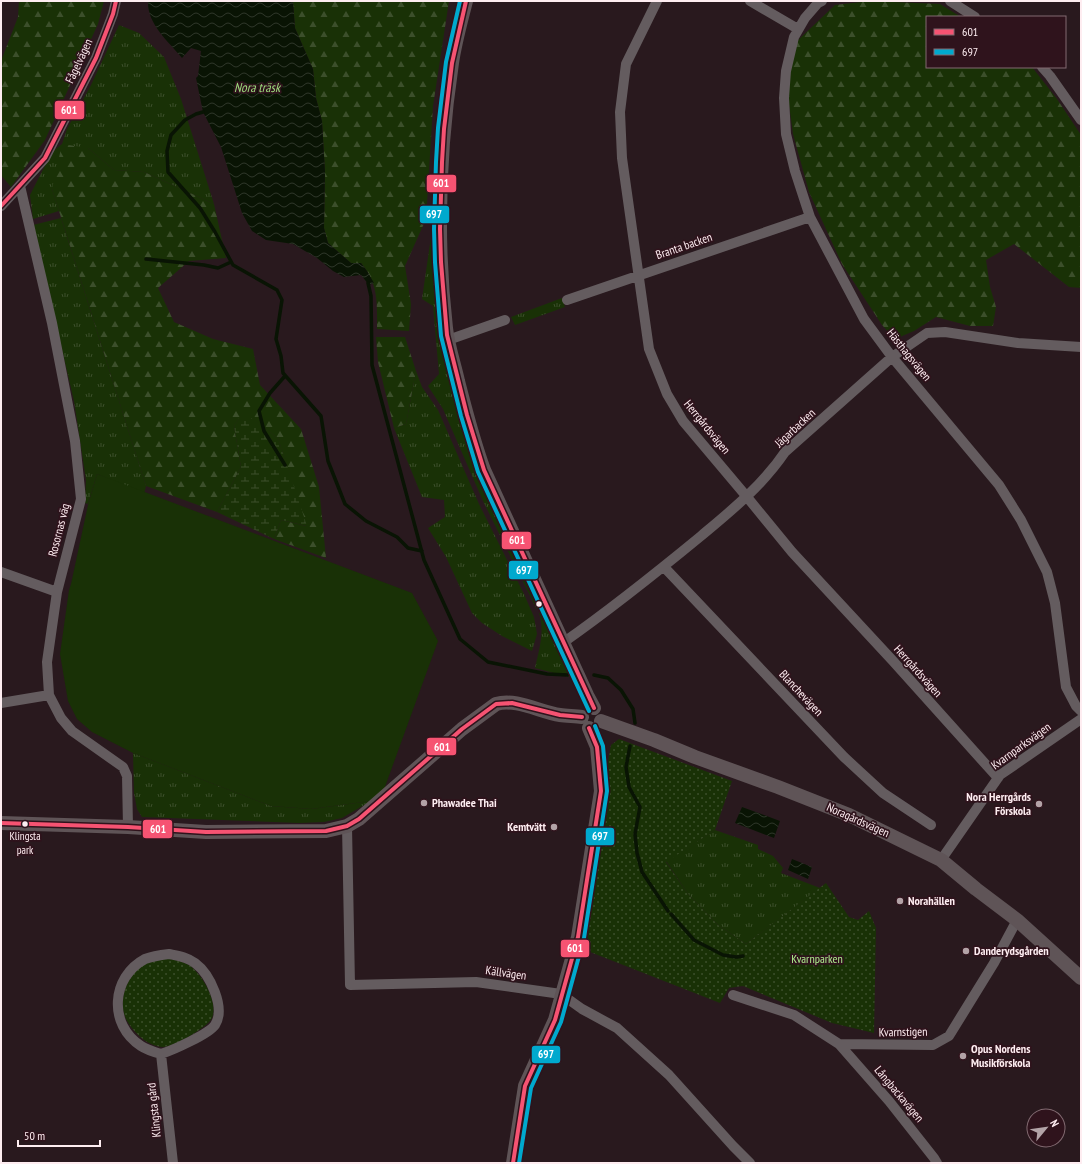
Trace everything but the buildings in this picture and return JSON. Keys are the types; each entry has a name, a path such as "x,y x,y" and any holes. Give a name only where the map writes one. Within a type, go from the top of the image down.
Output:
{"street":[{"name":"Fågelvägen","path":"1,206 45,158 96,58 113,14 116,1"},
{"path":"466,1 452,62 442,172 440,232 448,340 474,442 484,470 587,695 594,708 600,712 602,716 591,722 597,747 601,791 578,937 554,1020 525,1086 515,1162"},
{"name":"Herrgårdsvägen","path":"657,1 626,64 620,112 622,158 649,349 666,394 683,421 792,552 893,661 998,778"},
{"path":"750,1 798,29"},
{"name":"Hästhagsvägen","path":"822,1 818,3 805,18 794,37 786,71 784,98 786,134 795,171 810,217 864,319 892,357 999,485 1029,535 1047,572 1055,603 1066,687 1076,706 1081,711"},
{"path":"950,1 972,16"},
{"path":"1043,68 1081,120"},
{"name":"Rosornas väg","path":"20,186 52,323 75,441 81,499 57,592 47,662 49,695 61,718 72,731 123,767 127,776 128,827"},
{"name":"Branta backen","path":"567,300 810,217"},
{"path":"448,340 506,320"},
{"name":"Jägarbacken","path":"564,642 664,567 747,497 775,467 785,452 892,357 927,333 945,332 1018,343 1081,347"},
{"name":"Blanchevägen","path":"664,567 844,757 883,793 931,825"},
{"path":"1,572 57,592"},
{"path":"1,703 49,695"},
{"name":"Noragårdsvägen","path":"1,823 128,827 206,832 326,831 347,826 359,819 462,729 496,704 502,702 591,722 654,740 695,758 778,787 849,815 941,860 1017,920 1081,978"},
{"name":"Kvarnparksvägen","path":"941,860 1002,773 1081,719"},
{"name":"Källvägen","path":"347,826 350,985 476,982 561,994 582,1009 617,1028 668,1074 750,1163"},
{"name":"Kvarnstigen","path":"839,1044 933,1045 949,1036 994,963 1017,920"},
{"path":"169,954 186,957 195,962 204,972 210,981 219,1004 219,1015 214,1026 180,1047 161,1054 141,1046 131,1038 119,1017 117,1004 121,983 126,975 145,959 169,954"},
{"path":"733,995 794,1016 839,1044"},
{"name":"Långbackavägen","path":"839,1044 889,1101 937,1163"},
{"name":"Klingsta gård","path":"161,1054 173,1163"}],"green space":[{"path":"19,1 104,1 98,24 45,140 11,187 1,175 1,61 18,17"},
{"path":"293,1 449,1 433,106 426,219 405,266 411,304 409,331 377,329 376,294 367,271 361,263 351,263 328,243 324,228 325,172 322,121 316,98 313,69 295,28"},
{"path":"870,1 940,4 959,16 926,16 926,68 1033,68 1057,99 1081,135 1081,288 1069,287 1014,244 986,260 990,287 996,307 993,326 970,326 936,317 914,331 895,339 882,325 842,264 809,192 793,134 786,82 795,43 835,5"},
{"path":"119,25 139,33 164,57 181,99 214,204 144,172 114,170 88,148 52,189 59,211 33,219 30,195 52,152 62,144 67,129 91,85"},
{"path":"62,144 88,148 114,170 144,172 214,204 226,258 189,261 158,288 174,322 213,339 253,349 260,385 301,429 319,487 326,558 274,539 281,520 306,526 278,438 243,413 234,426 241,467 217,512 146,486 52,189"},
{"path":"434,216 441,332 467,444 485,488 542,606 538,609 536,608 483,501 443,409 428,386 439,374 433,306 422,299"},
{"path":"61,218 146,486 144,494 97,474 88,504 85,503 86,480 74,401 33,225"},
{"path":"562,298 565,307 515,325 511,317"},
{"path":"376,337 405,337 416,371 406,424 394,428 378,362"},
{"path":"416,371 422,387 438,410 479,504 534,617 537,634 532,651 502,636 482,623 472,613 446,557 428,528 445,517 444,500 422,497 394,428 406,424"},
{"path":"243,412 278,438 307,526 281,520 274,539 217,512 241,467 234,426"},
{"path":"97,474 412,593 438,641 382,795 371,801 311,809 271,806 133,753 92,732 77,719 68,701 60,654 69,590 88,505"},
{"path":"543,612 573,678 535,668 540,648 541,620 539,613"},
{"name":"Kvarnparken","path":"619,739 732,781 715,830 666,862 688,894 718,925 746,944 826,883 849,917 858,920 869,911 876,928 874,1033 832,1023 743,986 729,988 720,1003 585,950 593,844 611,745"},
{"path":"133,753 271,806 311,809 371,801 342,818 324,822 299,823 142,817 137,809 134,793"},
{"path":"715,830 758,845 758,849 773,856 783,868 781,873 820,888 746,944 718,925 688,894 666,861"},
{"path":"166,958 184,962 194,969 208,989 214,1012 211,1020 201,1029 170,1046 163,1047 151,1044 141,1038 132,1029 123,1012 123,996 128,982 137,970 148,962"}],"water":[{"name":"Nora träsk","path":"148,1 293,1 295,28 313,69 316,98 322,121 325,172 324,228 328,243 351,263 361,263 374,283 369,285 361,275 344,277 333,271 317,258 293,244 266,240 252,231 242,213 221,147 203,112 196,78 198,76 201,51 191,48 182,58 159,32 151,17"},
{"path":"742,807 780,821 774,838 735,823"},
{"path":"792,859 812,867 808,879 788,870"}],"waterway":[{"path":"203,112 185,120 171,135 167,151 168,172 200,208 233,265 277,290 282,300 276,339 281,356 283,373 321,416 328,461 345,504 366,521 397,537 408,548 422,551"},
{"path":"146,259 204,265 218,268 231,262"},
{"path":"368,283 371,296 372,365 424,560 460,639 488,662 547,674 568,675"},
{"path":"285,376 270,393 259,411 264,431 285,465"},
{"path":"594,675 608,678 621,690 633,709 635,723"},
{"path":"630,746 626,767 629,787 640,807 635,834 637,853 642,872 668,911"},
{"path":"671,914 694,940 723,955 736,957"},
{"path":"737,957 743,956"}],"transit line":[{"name":"601","path":"1,206 45,158 96,58 113,14 116,1"},
{"name":"697","path":"460,1 446,62 438,128 436,162 434,229 441,336 461,416 478,472 589,711"},
{"name":"601","path":"466,1 452,63 444,129 442,162 440,229 447,335 467,415 484,470 594,708"},
{"name":"601","path":"1,823 128,827 206,832 326,831 347,826 359,819 462,729 496,704 512,703 560,715 582,717"},
{"name":"697","path":"519,1163 531,1088 561,1022 584,938 607,791 603,746 595,726"},
{"name":"601","path":"513,1163 525,1086 555,1020 578,937 601,791 597,747 589,728"}],"place":[{"name":"Phawadee Thai","path":"424,803"},
{"name":"Nora Herrgårds Förskola","path":"1039,804"},
{"name":"Klingsta park","path":"25,824"},
{"name":"Kemtvätt","path":"554,827"},
{"name":"Norahällen","path":"900,901"},
{"name":"Danderydsgården","path":"966,951"},
{"name":"Opus Nordens Musikförskola","path":"963,1056"}]}
